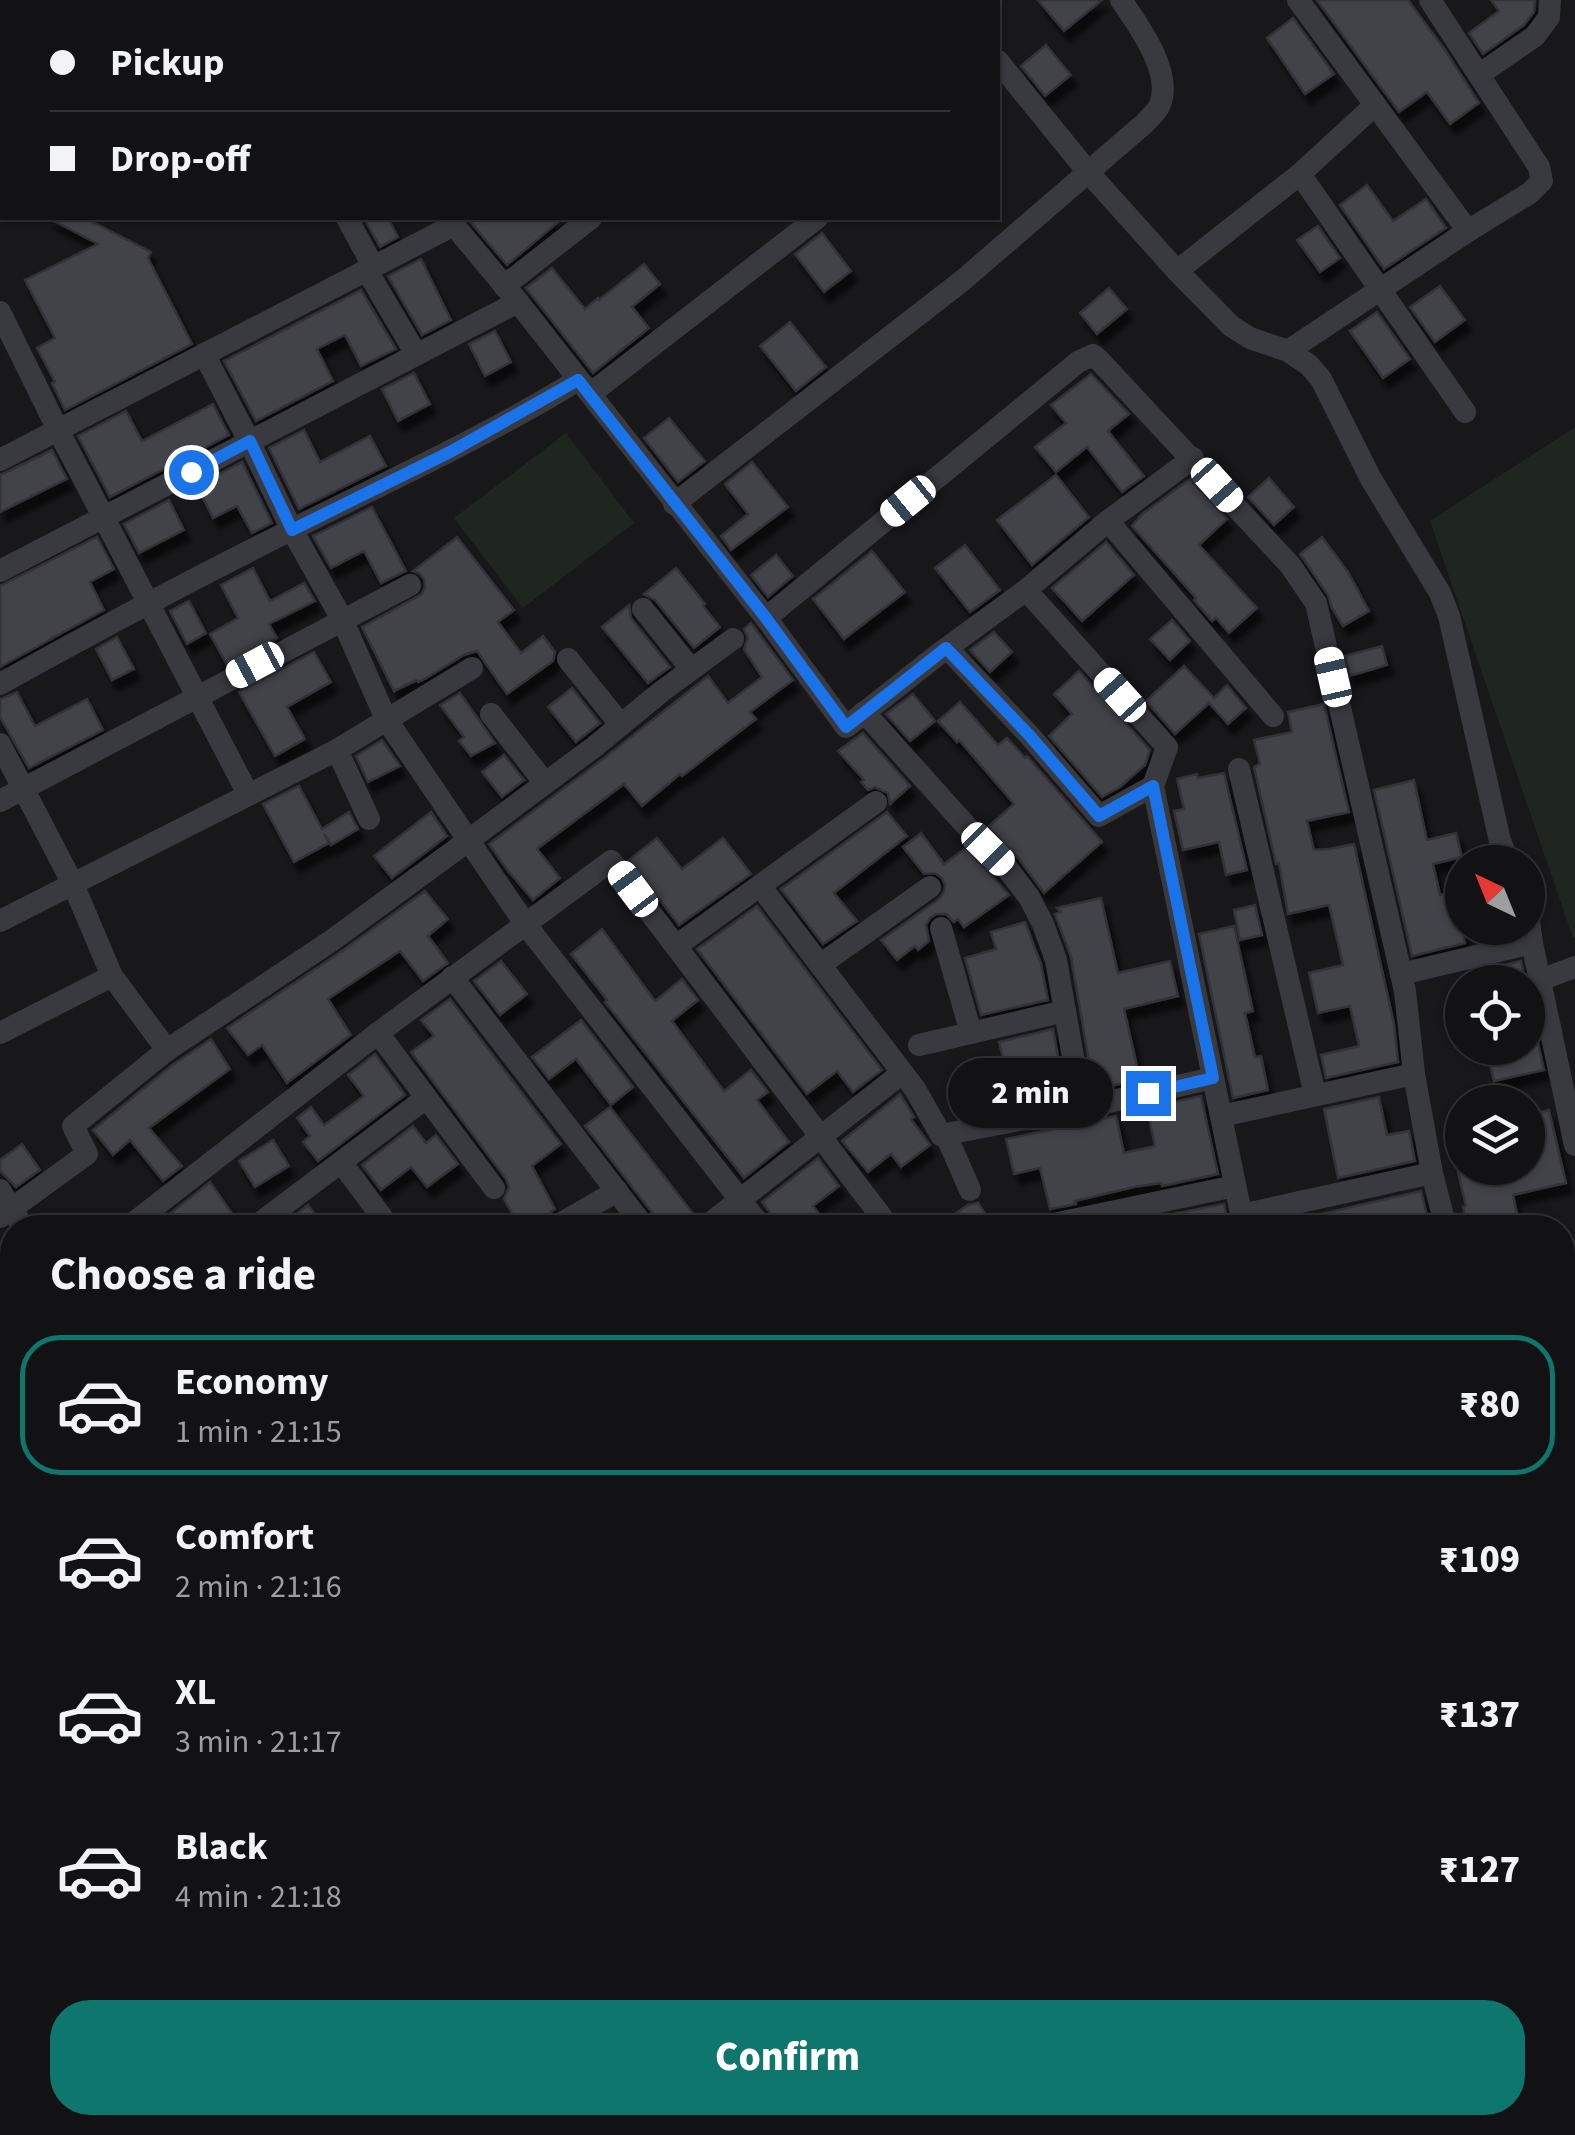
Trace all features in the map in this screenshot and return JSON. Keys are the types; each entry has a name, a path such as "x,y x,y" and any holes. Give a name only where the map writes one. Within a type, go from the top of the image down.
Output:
{"street":[{"path":"674,504 962,282 1160,107 1164,90 1160,68 1144,34 1121,0"},
{"path":"1298,0 1468,231"},
{"path":"1288,351 1542,181 1539,167 1430,0"},
{"path":"1480,74 1535,36 1549,17 1550,0"},
{"path":"1000,68 1177,271 1232,326 1250,338 1288,351 1321,379 1371,479 1440,593 1449,616 1502,845"},
{"path":"1177,271 1300,174 1376,105"},
{"path":"1300,174 1466,412"},
{"path":"347,220 416,354"},
{"path":"0,571 416,354 511,294 585,220"},
{"path":"0,684 148,602 584,387 814,220"},
{"path":"0,460 451,221 766,618 846,727 1192,458"},
{"path":"0,312 248,794"},
{"path":"204,354 292,530 342,619 386,719 526,924 752,1215"},
{"path":"766,618 1085,358 1099,360 1290,565 1316,603 1401,974 1414,1074 1443,1215"},
{"path":"1108,521 1273,716"},
{"path":"0,801 410,584"},
{"path":"1026,590 1167,748 1153,786 1241,1215"},
{"path":"643,609 691,669"},
{"path":"9,1211 86,1154 73,1126 168,1050 331,941 470,840 732,639"},
{"path":"946,648 1099,816 1153,786"},
{"path":"568,660 620,725"},
{"path":"0,921 337,750 472,668"},
{"path":"864,712 1029,897 1056,960 1082,1108"},
{"path":"492,714 546,783"},
{"path":"0,744 73,884 112,976 168,1050"},
{"path":"337,750 369,819"},
{"path":"1239,769 1315,1096"},
{"path":"676,946 876,802"},
{"path":"144,1215 452,977 611,861 880,1215"},
{"path":"760,886 915,1089 942,1135 1213,1078"},
{"path":"820,965 930,886"},
{"path":"941,928 971,1033"},
{"path":"1401,974 1524,945"},
{"path":"1545,978 1575,968"},
{"path":"0,1033 112,976"},
{"path":"452,977 635,1215"},
{"path":"1545,1004 1575,1145"},
{"path":"919,1045 1065,1011"},
{"path":"378,1034 494,1188"},
{"path":"720,1215 902,1073"},
{"path":"1221,1116 1414,1074"},
{"path":"269,1215 426,1098"},
{"path":"946,1135 970,1190"},
{"path":"341,1162 380,1215"},
{"path":"1266,1215 1432,1173"},
{"path":"1096,1215 1235,1186"},
{"path":"575,1215 617,1191"}],"shaded area":[{"path":"1575,427 1573,938 1545,856 1545,845 1541,845 1430,521"},
{"path":"566,433 634,523 523,608 454,518"}],"building":[{"path":"1038,0 1102,0 1064,31"},
{"path":"1317,0 1408,0 1479,103 1450,124 1427,92 1399,112"},
{"path":"1491,0 1535,0 1534,12 1524,25 1483,54 1469,33 1499,11"},
{"path":"1293,18 1334,74 1305,94 1267,38"},
{"path":"1046,45 1071,75 1045,96 1021,66"},
{"path":"1367,185 1393,221 1426,199 1446,228 1384,269 1340,205"},
{"path":"52,220 89,220 151,252 148,258 192,344 65,410 37,348 55,338 25,280 98,244"},
{"path":"365,220 389,220 398,237 380,247"},
{"path":"469,220 561,220 507,265"},
{"path":"1318,226 1340,258 1320,272 1297,240"},
{"path":"822,233 851,271 824,292 795,254"},
{"path":"421,259 451,320 422,335 388,276"},
{"path":"644,264 660,284 632,307 649,328 593,373 526,288 552,268 585,309"},
{"path":"1440,286 1465,320 1435,342 1410,307"},
{"path":"1109,288 1127,309 1097,334 1080,313"},
{"path":"361,290 396,349 361,366 345,335 317,349 333,381 256,421 224,361"},
{"path":"1377,312 1410,359 1383,378 1350,331"},
{"path":"790,322 826,367 796,391 760,346"},
{"path":"495,331 511,362 485,376 469,344"},
{"path":"414,373 430,404 398,421 382,389"},
{"path":"1091,374 1129,414 1108,431 1144,476 1122,492 1087,447 1056,472 1035,447 1066,423 1051,405"},
{"path":"213,404 229,435 110,497 78,436 126,411 142,441"},
{"path":"669,418 705,461 678,482 644,438"},
{"path":"304,430 320,462 370,436 386,466 299,509 269,448"},
{"path":"52,450 67,479 0,512 0,475"},
{"path":"242,462 272,523 252,533 237,506 213,518 197,486"},
{"path":"752,462 788,507 731,550 721,536 748,514 725,484"},
{"path":"1056,475 1089,517 1032,565 997,520"},
{"path":"1269,478 1294,507 1274,525 1248,497"},
{"path":"1190,479 1227,519 1199,545 1257,608 1229,633 1216,618 1212,621 1132,526"},
{"path":"169,500 184,530 139,553 124,524"},
{"path":"372,507 406,571 381,583 364,551 331,568 313,536"},
{"path":"97,537 114,569 90,582 104,610 0,667 0,586"},
{"path":"457,537 514,610 498,622 521,653 543,636 555,652 553,661 507,694 477,651 394,691 362,627 422,594 424,579 413,571"},
{"path":"1322,537 1348,572 1369,611 1343,626 1328,595 1300,554"},
{"path":"1106,542 1134,575 1082,621 1052,588"},
{"path":"965,545 1000,590 970,612 935,568"},
{"path":"872,551 905,592 844,639 813,599"},
{"path":"776,555 793,576 768,597 751,575"},
{"path":"253,568 270,601 304,583 315,601 269,624 277,638 227,665 210,634 238,618 221,585"},
{"path":"676,568 720,627 694,648 655,600 644,594"},
{"path":"189,601 206,633 187,644 170,611"},
{"path":"629,605 631,618 670,667 648,683 602,627"},
{"path":"1172,620 1190,641 1170,660 1150,639"},
{"path":"751,623 793,680 750,712 756,719 642,806 624,784 537,849 560,878 533,900 489,844 708,676 728,703 762,677 744,649 748,638 744,629"},
{"path":"994,632 1012,652 990,672 970,650"},
{"path":"117,637 134,669 112,680 96,649"},
{"path":"1382,646 1387,665 1350,676 1345,656"},
{"path":"314,652 331,682 287,707 305,739 275,756 239,692"},
{"path":"1184,666 1214,698 1227,685 1246,708 1228,724 1209,703 1175,734 1146,701"},
{"path":"1079,671 1150,750 1145,765 1102,797 1049,736 1072,714 1054,694"},
{"path":"572,688 600,723 576,742 548,707"},
{"path":"17,692 35,726 87,699 103,730 29,768 0,717 0,699"},
{"path":"460,693 495,743 471,756 459,741 464,737 440,705"},
{"path":"913,694 935,721 910,741 886,714"},
{"path":"960,702 998,745 1007,738 1027,756 1102,842 1044,893 988,827 1014,804 938,721"},
{"path":"1324,704 1349,812 1307,821 1314,850 1354,844 1394,1024 1398,1062 1326,1078 1321,1055 1359,1046 1350,1006 1318,1013 1309,973 1343,965 1329,905 1288,914 1254,767 1260,764 1254,740 1292,732 1288,712"},
{"path":"863,733 910,786 890,804 888,793 875,787 868,790 838,751"},
{"path":"382,740 400,766 368,782 356,756"},
{"path":"504,755 524,780 502,797 482,772"},
{"path":"1224,773 1247,870 1226,875 1219,842 1183,850 1174,811 1184,809 1177,779"},
{"path":"1414,780 1427,840 1456,833 1459,845 1445,845 1445,861 1433,864 1440,895 1445,894 1445,945 1457,945 1412,956 1374,790"},
{"path":"299,786 322,829 349,812 358,829 331,845 324,834 329,843 294,862 263,804"},
{"path":"431,812 447,836 392,878 374,856"},
{"path":"887,812 907,836 834,893 857,921 823,944 781,889"},
{"path":"921,833 944,864 966,848 1009,895 964,927 958,919 954,922 946,914 936,914 926,925 929,941 897,960 881,940 944,892 942,878 935,873 924,874 903,847"},
{"path":"657,838 682,869 723,838 751,874 679,925 629,860"},
{"path":"425,891 448,919 428,936 448,963 423,981 400,951 328,999 351,1035 287,1083 262,1045 248,1055 227,1028"},
{"path":"1101,898 1118,973 1170,961 1178,996 1124,1009 1140,1079 1094,1090 1071,957 1055,914 1061,912 1057,908"},
{"path":"1255,905 1262,935 1240,940 1234,910"},
{"path":"757,906 882,1070 853,1092 837,1071 807,1094 697,949"},
{"path":"1025,922 1041,964 1048,1000 981,1015 965,958 996,949 991,932"},
{"path":"1234,926 1253,1011 1245,1013 1255,1057 1261,1056 1268,1090 1233,1098 1199,934"},
{"path":"602,929 655,1001 682,979 698,1000 672,1021 724,1091 751,1070 768,1092 757,1100 789,1142 744,1178 571,954"},
{"path":"501,961 527,994 500,1015 474,981"},
{"path":"450,999 561,1144 532,1166 555,1209 546,1215 513,1215 504,1199 509,1187 506,1179 411,1052 434,1036 421,1020"},
{"path":"581,1020 633,1087 611,1105 576,1059 549,1079 532,1057"},
{"path":"1053,1029 1065,1096 1045,1100 1036,1066 1007,1073 999,1042"},
{"path":"211,1039 230,1069 149,1128 182,1166 163,1181 130,1140 113,1155 93,1130 171,1066"},
{"path":"375,1054 405,1095 318,1161 303,1142 310,1136 297,1118 311,1107 324,1125 364,1096 348,1075"},
{"path":"1490,1065 1543,1065 1544,1070 1494,1081"},
{"path":"1005,1075 1013,1106 964,1115 957,1086"},
{"path":"900,1094 914,1117 911,1119 930,1145 901,1167 891,1154 868,1172 842,1141"},
{"path":"1201,1096 1218,1174 1162,1186 1161,1183 1134,1187 1050,1209 1040,1168 1014,1174 1006,1139 1116,1116 1124,1153 1155,1146 1147,1108"},
{"path":"1379,1097 1387,1135 1409,1131 1415,1161 1338,1178 1324,1109"},
{"path":"610,1107 694,1215 654,1215 585,1126"},
{"path":"1549,1110 1566,1183 1513,1195 1517,1215 1465,1215 1461,1185 1545,1185 1545,1111"},
{"path":"413,1126 426,1143 436,1135 458,1164 427,1187 411,1167 381,1190 362,1165"},
{"path":"273,1140 289,1166 255,1187 239,1161"},
{"path":"22,1144 40,1170 16,1187 0,1171 0,1160"},
{"path":"818,1158 839,1186 813,1206 820,1215 772,1215 762,1202"},
{"path":"210,1182 233,1215 168,1215"},
{"path":"1421,1191 1427,1215 1317,1215"},
{"path":"978,1203 986,1215 953,1215"},
{"path":"1224,1204 1226,1215 1168,1215"},
{"path":"308,1205 316,1215 295,1215"}],"route":[{"path":"191,472 250,441 292,530 450,452 578,380 766,618 846,727 946,648 1099,816 1153,786 1213,1078 1148,1093"}]}
